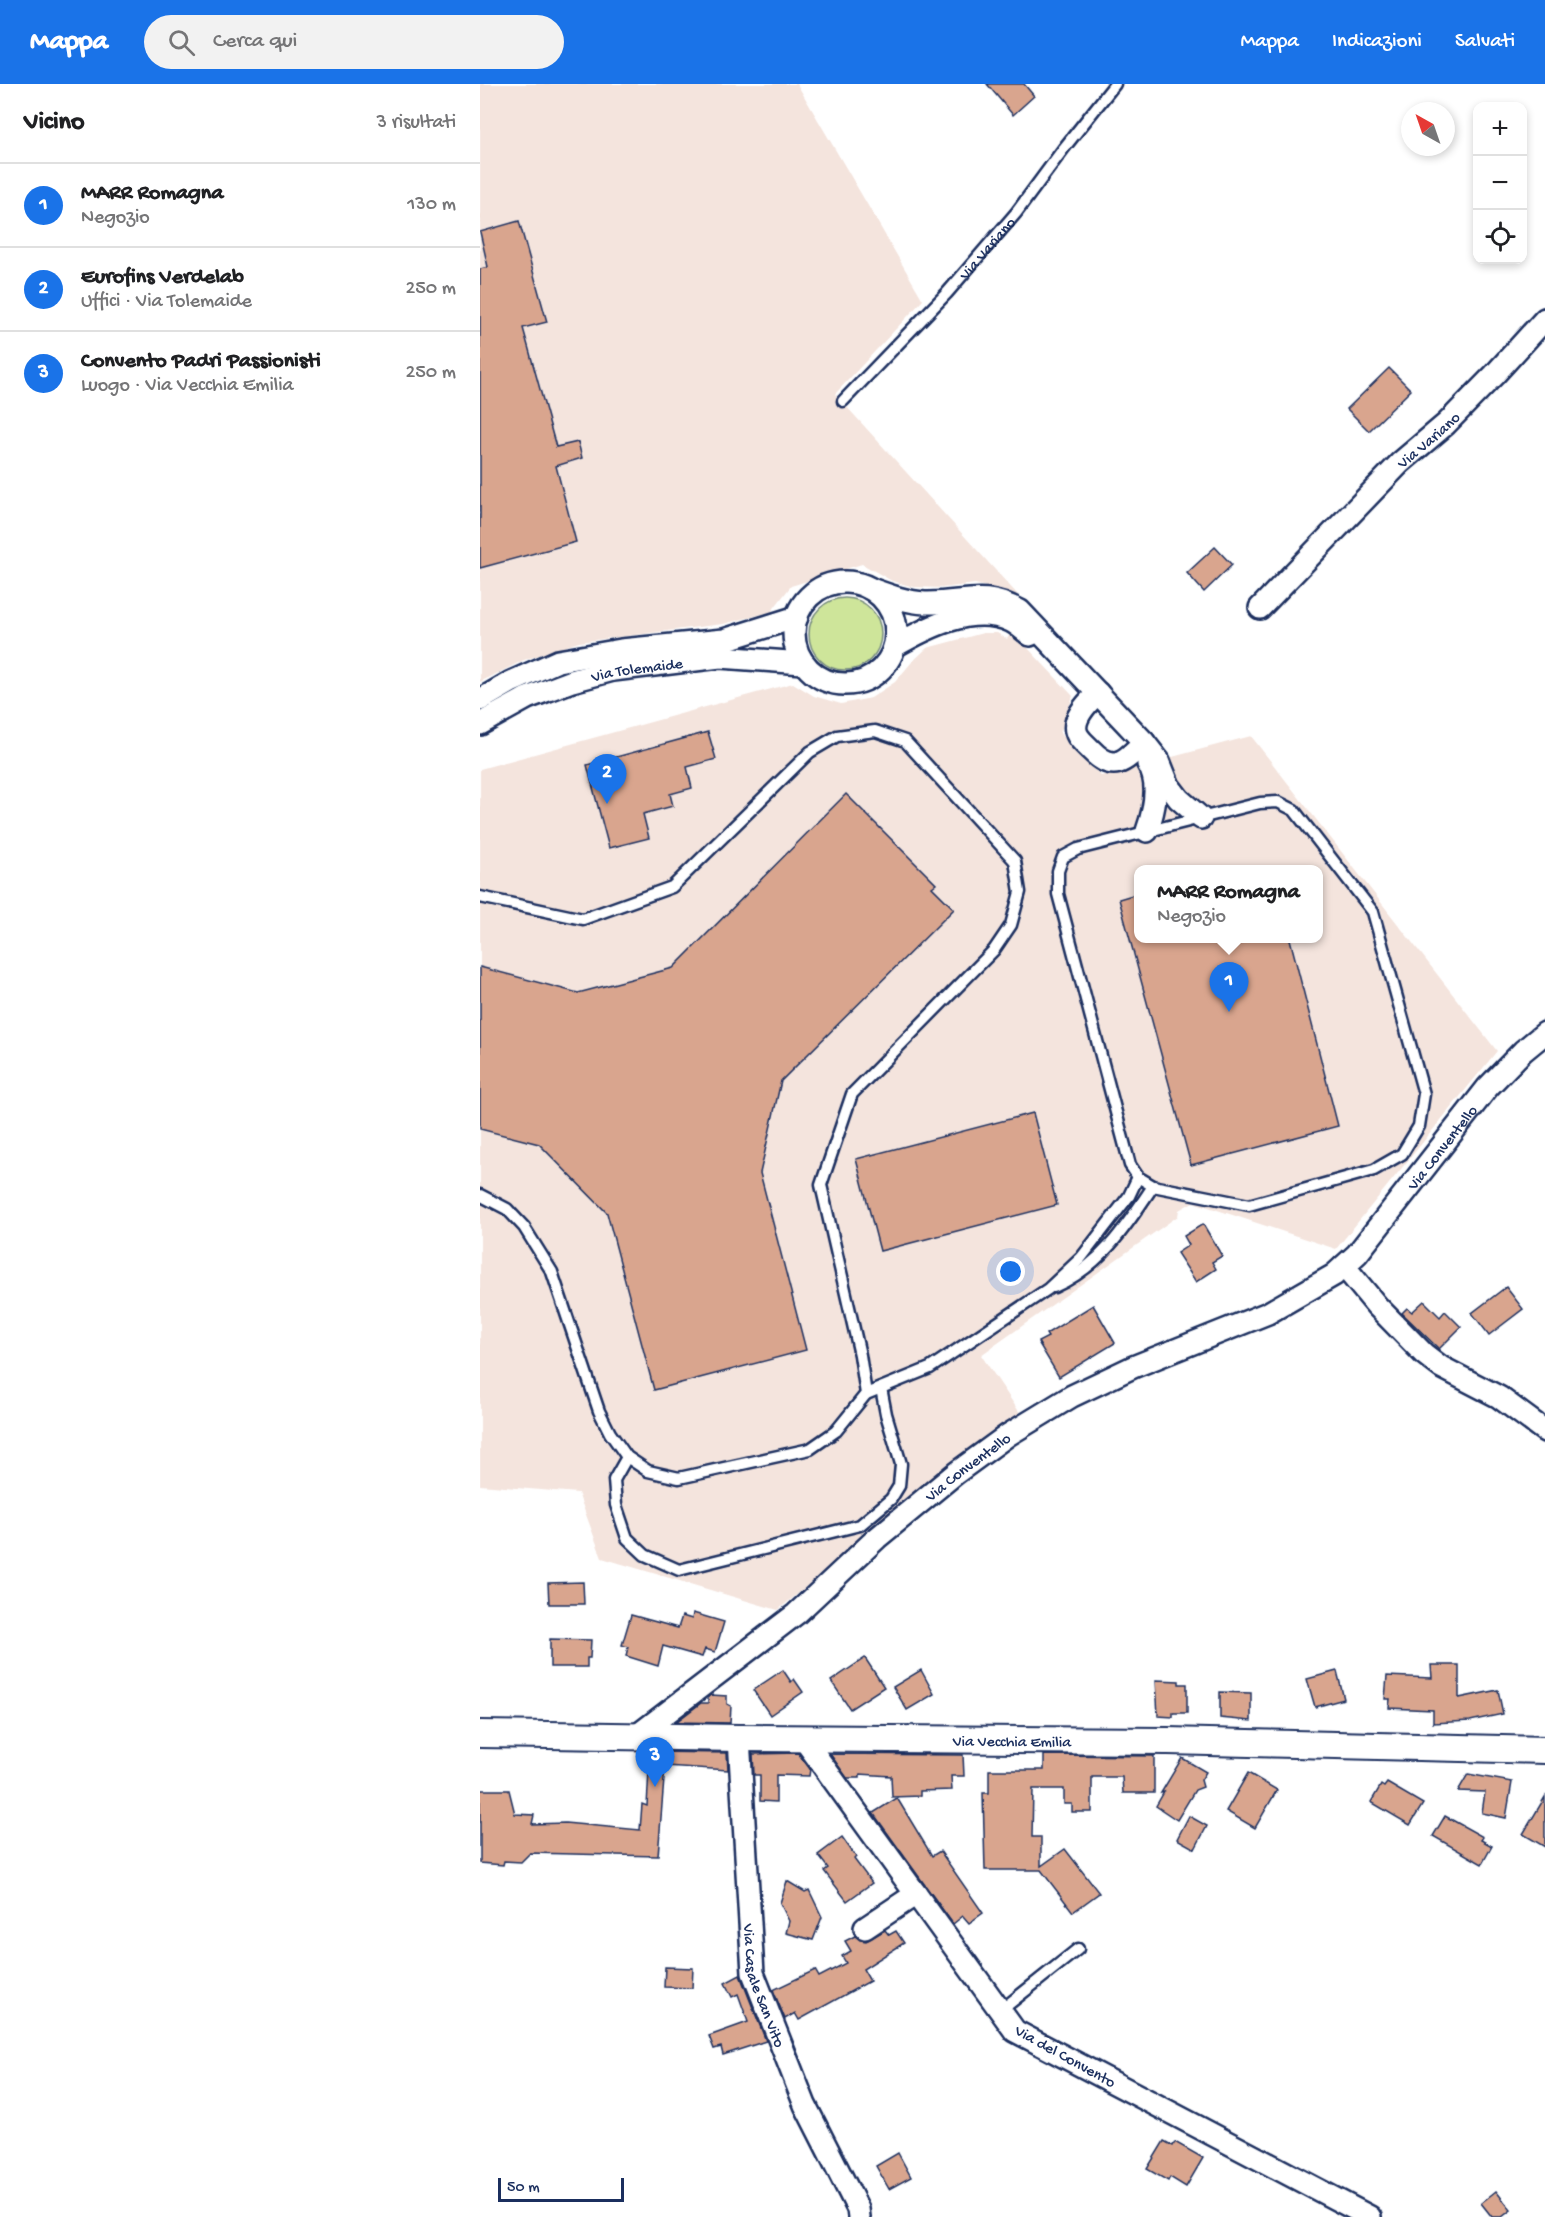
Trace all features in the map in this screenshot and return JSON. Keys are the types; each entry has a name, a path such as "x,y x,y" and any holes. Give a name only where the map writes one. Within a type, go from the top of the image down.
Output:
{"street":[{"name":"Via Variano","path":"1260,608 1400,463 1446,424 1545,319"},
{"path":"871,589 884,599 892,613 896,629 895,646 888,661 877,673 862,681 846,684 830,682 815,675 804,663 796,649 794,633 797,617 807,599 827,585 841,582 855,583 897,598 922,603 946,603 981,598 1005,602 1020,611 1095,696 1159,761 1169,786 1179,799 1201,818"},
{"path":"895,646 926,628 959,618 990,615 1011,621 1036,639 1095,696"},
{"name":"Via Tolemaide","path":"480,700 511,682 558,661 621,650 724,640 797,617"},
{"name":"Via Tolemaide","path":"480,724 527,698 572,681 613,670 720,657 804,663"},
{"path":"1095,696 1081,712 1075,726 1077,736 1101,761 1111,764 1128,758 1141,745"},
{"path":"1141,745 1151,768 1156,793 1147,831"},
{"name":"Via Conventello","path":"634,1737 796,1614 877,1538 956,1473 1008,1436 1072,1396 1122,1371 1268,1313 1334,1275 1357,1254 1488,1087 1523,1051 1545,1033"},
{"path":"1344,1266 1405,1336 1424,1354 1441,1367 1499,1397 1545,1431"},
{"name":"Via Vecchia Emilia","path":"480,1734 1168,1741 1545,1750"},
{"name":"Via Casale San Vito","path":"740,1738 753,1973 805,2105 858,2209 859,2217"},
{"name":"Via del Convento","path":"803,1738 1015,2031 1370,2217"},
{"path":"865,1928 916,1894"}],"lane":[{"name":"Via Variano","path":"843,401 947,293 1008,222 1115,84"},
{"path":"480,897 583,919 672,887 810,752 837,736 875,732 905,741 1015,861 1020,892 1011,925 994,950 852,1094 821,1185 860,1355 866,1394"},
{"path":"1260,802 1278,802 1294,810 1373,912 1424,1094 1419,1126 1402,1154 1374,1170 1249,1205 1153,1186 1138,1177 1130,1165 1058,894 1058,871 1063,857 1078,849 1147,831 1260,802"},
{"path":"480,1194 507,1209 518,1221 552,1272 599,1411 610,1433 627,1457 648,1472 679,1478 810,1449 836,1431 866,1394 930,1368 1048,1290 1081,1258 1129,1196 1138,1177"},
{"path":"1048,1290 1072,1280 1103,1255 1130,1221 1153,1186"},
{"path":"627,1457 614,1480 616,1505 627,1538 645,1555 680,1570 860,1525 891,1499 899,1486 901,1464 881,1388"},
{"path":"1000,2011 1078,1948"}],"shaded area":[{"path":"480,84 797,84 923,300 835,394 1018,595 975,584 942,588 914,587 892,581 862,564 791,586 771,612 723,624 579,642 524,660 480,682"},
{"path":"983,633 997,633 1007,639 1010,634 1026,646 1073,696 1060,733 1101,776 1251,736 1497,1051 1336,1249 1193,1202 1179,1210 1178,1216 981,1355 1022,1416 964,1457 778,1610 602,1558 578,1493 480,1485 480,769 793,683 814,696 841,704 871,698 895,682 927,648"}],"green space":[{"path":"852,598 871,608 879,620 881,634 879,648 871,660 859,668 838,670 819,660 811,648 809,627 819,608 831,600"}],"building":[{"path":"987,84 1024,84 1034,96 1013,115"},
{"path":"519,221 547,322 523,328 556,447 578,442 582,458 556,466 576,542 480,568 480,269 488,267 480,232"},
{"path":"1389,368 1411,390 1369,431 1347,409"},
{"path":"1215,547 1232,565 1204,592 1187,573"},
{"path":"708,732 716,759 687,767 692,788 670,794 673,806 643,814 649,838 609,848 587,765"},
{"path":"846,794 936,884 932,887 954,909 781,1081 760,1173 806,1350 654,1390 607,1213 539,1144 480,1129 480,967 578,993 673,968"},
{"path":"1134,894 1134,943 1291,943 1338,1126 1191,1165 1119,899"},
{"path":"1033,1113 1057,1205 880,1251 856,1159"},
{"path":"1203,1224 1222,1256 1212,1262 1216,1269 1196,1282 1177,1253 1189,1245 1184,1236"},
{"path":"1506,1287 1523,1309 1489,1335 1472,1313"},
{"path":"1424,1301 1440,1317 1445,1311 1461,1327 1439,1349 1402,1313 1407,1308 1412,1312"},
{"path":"1093,1305 1115,1343 1059,1377 1038,1342 1048,1337 1046,1334"},
{"path":"583,1582 584,1604 549,1604 548,1583"},
{"path":"693,1613 724,1622 715,1652 705,1649 702,1657 663,1646 658,1666 626,1656 628,1647 622,1645 631,1615 678,1628 682,1616 692,1619"},
{"path":"550,1639 591,1640 587,1667 550,1667"},
{"path":"865,1658 884,1687 850,1709 831,1681"},
{"path":"1431,1665 1459,1665 1459,1698 1498,1690 1503,1714 1470,1721 1433,1723 1433,1710 1389,1708 1390,1699 1385,1699 1387,1676 1432,1678"},
{"path":"783,1670 791,1682 794,1679 803,1692 770,1715 753,1690"},
{"path":"921,1670 934,1694 907,1710 893,1687"},
{"path":"1337,1671 1344,1699 1315,1707 1307,1679"},
{"path":"1156,1680 1179,1681 1179,1684 1187,1684 1187,1713 1173,1713 1173,1717 1158,1716"},
{"path":"1220,1692 1251,1693 1251,1721 1220,1718"},
{"path":"711,1695 727,1696 727,1704 731,1706 730,1723 676,1722 701,1703 708,1703 708,1697"},
{"path":"650,1752 727,1753 728,1770 665,1766 658,1856 530,1853 521,1862 504,1861 503,1865 480,1863 480,1790 509,1790 515,1814 534,1815 532,1824 565,1823 640,1830 642,1804 647,1806"},
{"path":"798,1753 810,1769 809,1776 776,1775 776,1802 760,1801 760,1775 754,1775 753,1754"},
{"path":"830,1754 963,1755 964,1776 951,1776 952,1790 920,1791 920,1796 892,1797 891,1776 860,1774 860,1778 847,1778"},
{"path":"1044,1755 1154,1756 1154,1793 1123,1793 1122,1777 1092,1777 1092,1812 1072,1812 1072,1804 1064,1804 1064,1789 1033,1789 1032,1837 1041,1837 1041,1866 1065,1849 1099,1893 1073,1912 1041,1870 985,1870 983,1793 989,1793 989,1770 1044,1770"},
{"path":"1182,1758 1206,1772 1201,1780 1203,1787 1195,1790 1177,1820 1156,1806"},
{"path":"1248,1773 1277,1790 1255,1828 1226,1811"},
{"path":"1468,1774 1512,1782 1506,1818 1482,1813 1485,1792 1458,1791"},
{"path":"1387,1783 1423,1804 1410,1825 1371,1802 1381,1785 1384,1787"},
{"path":"1545,1797 1545,1847 1523,1834"},
{"path":"897,1798 932,1856 940,1851 983,1913 969,1923 963,1916 953,1924 873,1813"},
{"path":"1189,1816 1207,1826 1195,1849 1177,1839"},
{"path":"1445,1816 1483,1837 1481,1840 1492,1846 1482,1864 1433,1836"},
{"path":"842,1837 856,1857 854,1859 872,1883 847,1901 824,1871 828,1868 818,1855"},
{"path":"787,1881 805,1892 809,1890 822,1917 813,1940 786,1933 789,1921 780,1903"},
{"path":"885,1930 889,1935 896,1931 904,1943 863,1969 870,1981 799,2020 795,2013 785,2019 773,1990 815,1970 819,1977 846,1963 842,1956 851,1951 845,1941 855,1936 866,1941"},
{"path":"665,1967 693,1968 692,1988 664,1987"},
{"path":"740,1975 766,2041 723,2055 721,2047 714,2049 709,2036 748,2022 738,1994 732,1997 725,1983"},
{"path":"1164,2141 1173,2146 1175,2142 1203,2158 1186,2187 1170,2177 1168,2181 1147,2169"},
{"path":"898,2153 911,2177 889,2189 876,2166"},
{"path":"1496,2191 1511,2210 1502,2217 1492,2217 1481,2203"}],"place":[{"name":"Eurofins Verdelab","path":"607,804"},
{"name":"MARR Romagna","path":"1229,1012"},
{"name":"Convento Padri Passionisti","path":"655,1787"}]}
